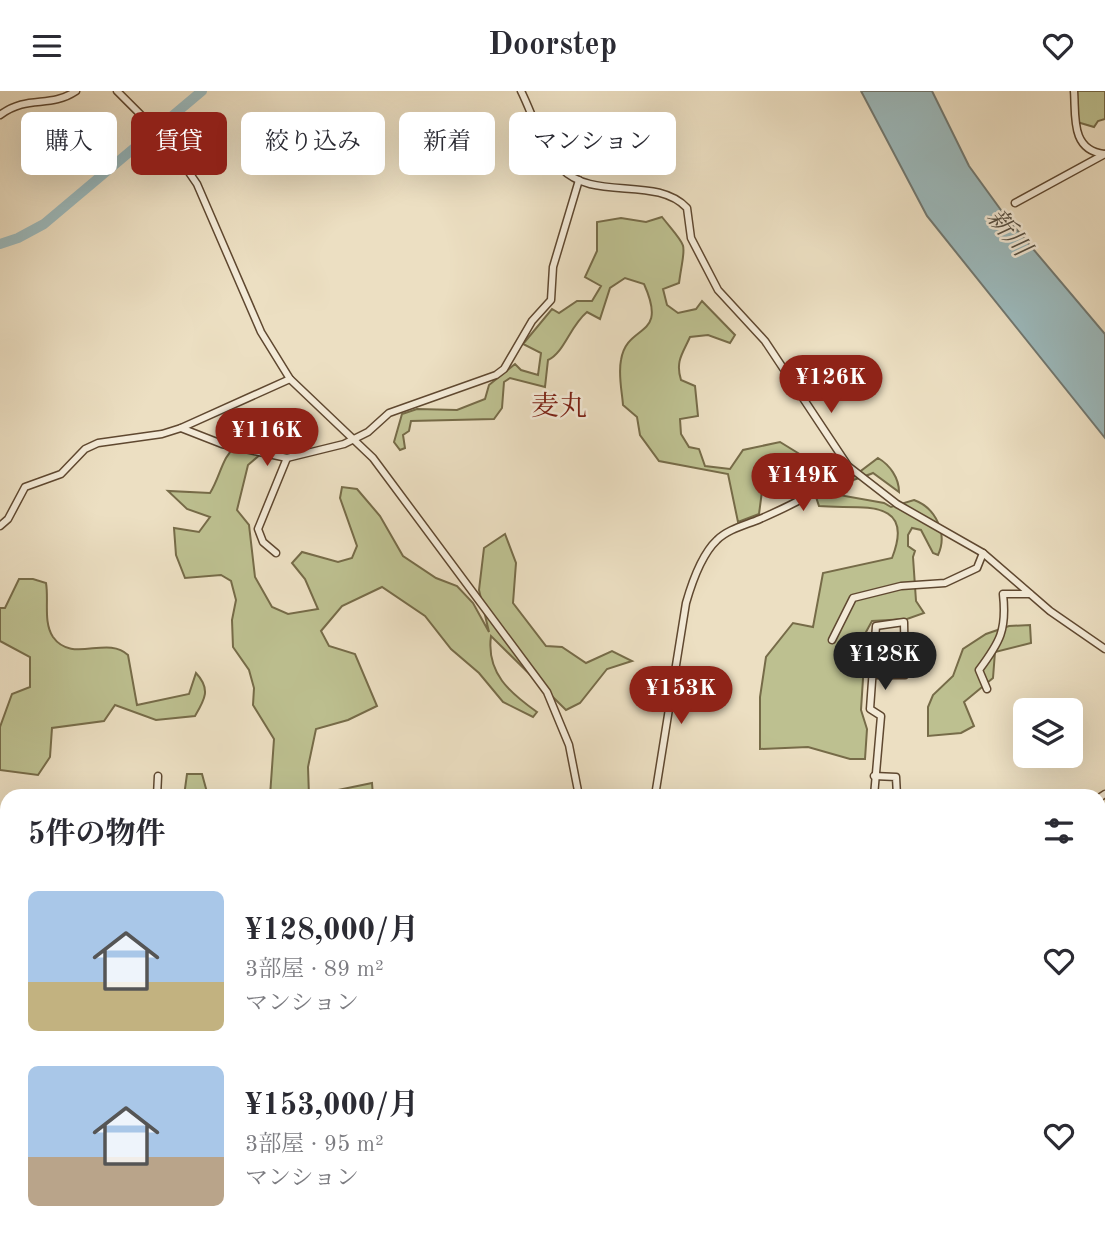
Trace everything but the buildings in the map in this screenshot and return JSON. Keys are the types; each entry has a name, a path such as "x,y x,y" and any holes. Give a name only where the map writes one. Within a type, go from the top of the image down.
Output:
{"street":[{"path":"0,115 20,103 55,101 76,91"},
{"path":"117,91 142,113 169,143 197,184 261,332 290,379 353,439 397,488 547,692 569,745 578,789"},
{"path":"521,91 555,161 579,180 671,196 687,208 691,238 718,290 765,341 848,465 897,504 983,553 1031,594 1105,649"},
{"path":"1074,91 1077,135 1089,150 1105,154"},
{"path":"1015,203 1105,154"},
{"path":"181,428 222,445 287,459 353,439 368,432 389,413 470,385 504,369 532,321 551,300 553,267 579,180"},
{"path":"0,526 8,519 24,487 61,474 85,449 110,439 162,434 181,428 290,379"},
{"path":"276,553 258,535 258,529 287,459"},
{"path":"656,789 686,603 691,583 714,542 733,529 784,509 823,487 848,465"},
{"path":"832,640 853,598 901,586 945,583 977,568 983,553"},
{"path":"986,689 979,670 1000,642 1006,616 1003,594 1031,594"},
{"path":"873,675 905,675 904,622 876,626 870,709 881,716 874,789"},
{"path":"157,789 158,776"},
{"path":"874,776 897,776 897,789"}],"green space":[{"path":"1077,91 1105,91 1105,119 1098,121 1094,127 1077,122"},
{"path":"662,217 681,242 684,252 679,283 663,289 667,305 678,313 696,309 702,301 735,335 730,343 708,335 690,337 679,362 681,380 695,386 698,416 680,419 681,434 689,447 699,449 705,466 730,469 743,450 780,442 824,469 833,466 854,476 878,458 893,472 899,492 873,473 839,487 839,495 884,503 891,507 914,500 934,515 941,530 938,555 933,553 921,530 912,528 908,535 908,546 915,551 913,557 916,601 924,613 907,619 872,621 866,632 861,710 867,729 865,759 850,759 808,747 760,749 760,697 766,657 793,623 813,627 823,573 892,558 898,538 896,524 890,515 879,510 819,506 810,479 770,473 764,476 759,514 738,522 728,474 659,461 640,435 637,417 623,405 620,383 620,366 625,348 649,323 652,314 644,284 625,278 610,288 600,319 587,312 581,318 558,352 548,360 545,387 510,378 504,382 502,408 494,419 411,421 409,431 403,435 405,448 400,450 394,442 402,414 417,409 457,410 485,399 489,385 515,364 521,370 538,375 541,353 523,344 552,309 559,313 577,301 592,301 601,286 585,277 597,251 597,222 621,218 646,222"},
{"path":"303,422 305,429 282,436 248,465 237,510 249,525 255,577 272,607 288,614 318,609 305,579 292,563 302,552 338,562 352,558 357,546 340,498 342,487 357,489 380,516 403,556 436,578 457,586 473,603 489,632 479,590 484,548 505,534 516,563 513,603 546,646 562,647 586,663 612,651 632,661 607,669 580,703 566,710 491,636 490,649 496,671 509,689 537,712 533,717 503,702 479,673 451,649 425,616 382,587 342,606 321,631 329,646 355,654 377,706 348,720 316,729 308,767 309,789 270,789 274,739 253,705 254,688 249,670 233,647 232,620 236,600 231,581 221,575 185,578 176,555 174,528 199,532 210,517 187,509 168,491 210,493 226,458 241,441 260,431"},
{"path":"19,579 46,583 48,625 53,637 61,645 80,649 110,648 128,655 137,705 189,694 196,673 204,684 205,694 195,716 156,720 115,705 104,721 52,728 50,757 38,775 0,770 0,727 12,694 30,687 30,657 0,641 0,608 5,608"},
{"path":"1030,625 1031,643 995,652 993,678 964,702 974,726 961,733 928,736 928,707 933,695 953,676 963,649 986,634 1009,626"},
{"path":"187,774 202,774 206,789 185,789"},
{"path":"372,783 372,789 343,789"}],"water":[{"name":"新川","path":"861,91 932,91 969,166 1006,217 1105,334 1105,438 927,216"}],"waterway":[{"path":"0,244 44,224 202,91"}],"district":[{"name":"麦丸","path":"559,408"}]}
